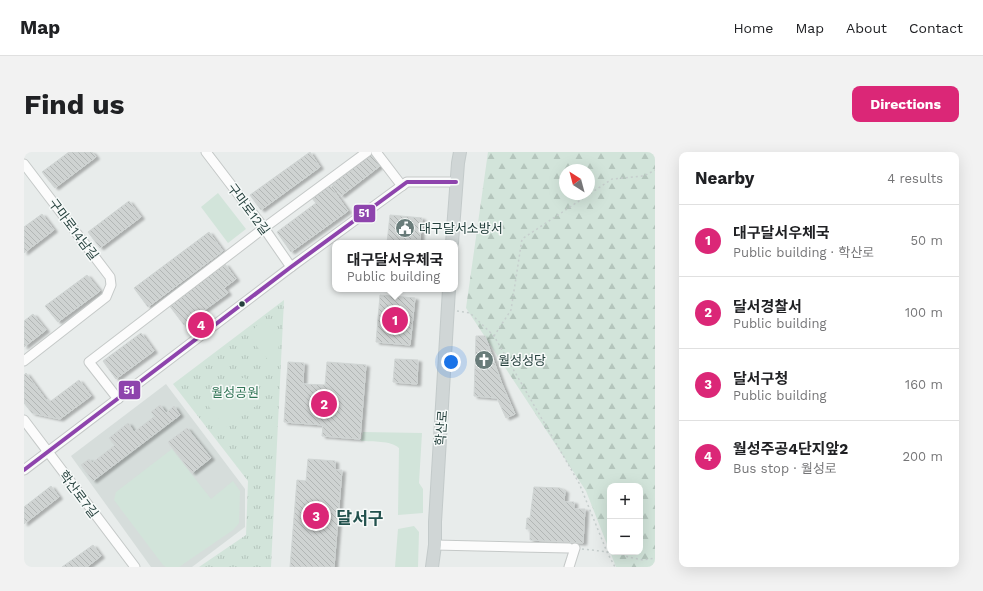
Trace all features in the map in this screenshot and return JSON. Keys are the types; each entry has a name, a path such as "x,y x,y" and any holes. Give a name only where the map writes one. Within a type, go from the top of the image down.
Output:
{"main road":[{"path":"452,240 456,182 460,152"},
{"name":"학산로","path":"432,567 435,545 448,292"}],"street":[{"name":"구마로12길","path":"206,152 264,228 291,267"},
{"path":"118,399 89,362 264,228 367,152"},
{"path":"376,152 402,186"},
{"name":"구마로14남길","path":"24,164 110,277 111,285 106,297 24,361"},
{"path":"24,470 291,267 407,182 456,182"},
{"name":"학산로7길","path":"24,420 135,567"},
{"path":"435,545 572,548 569,567"}],"path":[{"path":"494,336 511,310 522,239 612,179 644,176 655,170"},
{"path":"447,310 470,313 494,336 579,484 607,552 572,548"},
{"path":"609,555 615,567"},
{"path":"623,555 643,560 655,558"}],"shaded area":[{"path":"166,384 245,489 245,527 192,567 151,567 71,456"}],"green space":[{"path":"488,152 655,152 655,567 616,567 611,555 643,555 643,483 607,483 607,544 586,491 466,308"},
{"path":"218,193 246,229 228,243 201,207"},
{"name":"월성공원","path":"284,300 271,567 199,567 246,535 248,481 173,384"},
{"path":"259,323 266,324 279,339 278,357 273,360 268,360 251,338 251,332"},
{"path":"244,377 263,401 225,428 207,404"},
{"path":"363,432 422,433 419,483 423,489 423,513 398,515 399,448 395,445 386,443 361,441"},
{"path":"172,449 211,499 233,481 240,491 239,523 233,530 179,567 166,567 163,565 114,500 116,492"},
{"path":"414,526 419,532 418,567 395,567 398,529"}],"building":[{"path":"69,152 92,152 96,157 55,188 42,172"},
{"path":"310,152 320,167 261,210 250,195"},
{"path":"371,154 380,166 341,196 331,183"},
{"path":"329,184 348,211 291,252 277,232 316,203 311,197"},
{"path":"129,201 141,217 100,248 88,232"},
{"path":"42,214 54,230 24,253 24,227"},
{"name":"대구달서소방서","path":"390,215 422,218 420,240 387,240"},
{"path":"209,232 223,251 148,307 134,288"},
{"path":"225,264 236,279 224,288 228,293 184,325 169,305"},
{"path":"87,275 100,291 58,322 45,306"},
{"path":"380,295 415,298 410,345 376,342"},
{"path":"33,314 46,330 24,347 24,321"},
{"path":"141,333 154,351 116,379 103,361"},
{"name":"월성성당","path":"476,336 485,336 502,384 515,414 506,418 497,398 474,396"},
{"path":"395,359 418,360 417,384 393,382"},
{"path":"288,362 304,363 303,384 325,385 327,362 366,365 360,439 322,436 323,425 284,422"},
{"path":"26,373 46,400 51,401 79,380 91,396 60,419 32,413 24,403 24,375"},
{"path":"160,405 166,413 174,406 180,415 93,481 81,465 89,459 92,463 115,445 109,438 128,423 134,432 155,416 151,412"},
{"path":"187,428 211,458 192,473 168,442"},
{"path":"308,459 335,461 335,470 342,470 334,567 290,567 297,480 306,481"},
{"path":"51,486 59,497 24,524 24,507"},
{"path":"534,487 560,488 565,491 564,502 574,502 574,509 585,509 583,543 530,540 530,529 526,529 527,518 530,518"},
{"path":"93,545 101,556 87,567 62,567"}],"transit line":[{"name":"51","path":"24,470 291,267 407,182 456,182"}],"place":[{"name":"대구달서소방서","path":"405,228"},
{"name":"대구달서우체국","path":"395,320"},
{"name":"월성주공4단지앞2","path":"201,325"},
{"name":"월성성당","path":"484,360"},
{"name":"달서경찰서","path":"324,404"},
{"name":"달서구청","path":"316,516"}],"district":[{"name":"달서구","path":"360,518"}]}
